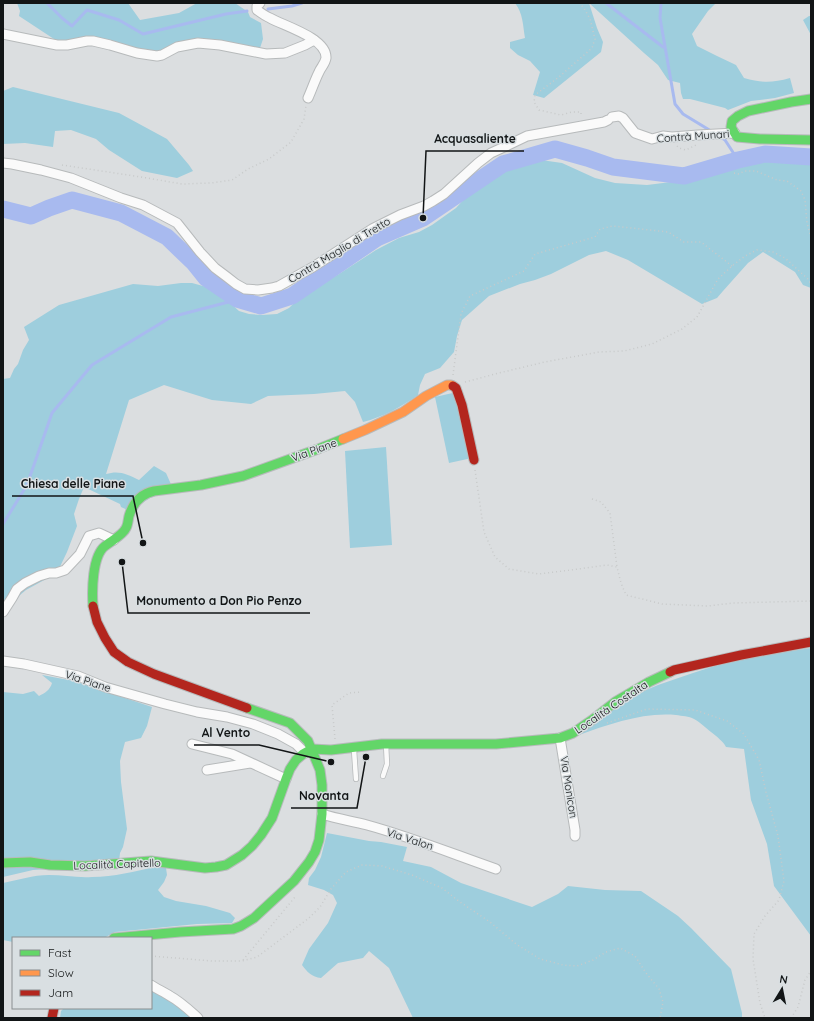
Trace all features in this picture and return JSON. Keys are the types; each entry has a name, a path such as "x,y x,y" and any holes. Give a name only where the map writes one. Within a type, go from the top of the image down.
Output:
{"street":[{"path":"260,3 257,6 257,10 271,19 300,31 314,40 323,49 326,59 319,71 308,98"},
{"path":"3,34 68,46 93,41 152,56 162,55 177,47 198,43 220,44 266,54 285,53 314,40"},
{"path":"811,99 748,111 732,121 731,127 737,137 811,140"},
{"name":"Contrà Munari","path":"547,132 604,122 610,118 618,116 623,118 635,132 652,139 663,136 672,137 735,133"},
{"name":"Contrà Maglio di Tretto","path":"3,163 40,170 70,178 143,205 177,223 215,268 236,284 245,288 258,290 279,286 313,267 372,229 433,201 444,194 478,163 491,154 527,136 547,132"},
{"name":"Via Piane","path":"308,751 308,741 290,723 154,674 128,662 114,652 104,638 97,622 93,605 93,577 99,553 103,547 114,540 126,529 128,517 134,504 139,498 154,490 167,490 201,485 243,476 324,447 364,430 403,412 426,396 448,385 454,386"},
{"path":"454,386 462,405 474,460"},
{"path":"3,612 17,589 25,583 39,576 64,570 80,554 90,536 99,533 114,540"},
{"name":"Località Costalta","path":"308,751 386,744 496,744 560,738 573,734 615,702 649,682 674,670 741,655 811,642"},
{"name":"Via Piane","path":"3,661 78,676 105,686 165,704 253,724 278,734 308,751 320,770 325,799 320,840 315,852 294,881 254,918 233,929 125,937"},
{"name":"Via Monicon","path":"560,738 576,830 575,836"},
{"path":"192,744 232,754 286,779"},
{"name":"Località Capitello","path":"3,863 29,862 58,866 86,866 150,861 200,869 226,865 238,859 262,833 272,818 290,770 297,759 308,751"},
{"path":"207,770 250,762"},
{"name":"Via Valon","path":"322,814 337,819 367,825 405,837 496,869"},
{"path":"152,985 171,996 198,1018"}],"lane":[{"path":"383,776 387,764 386,744"},
{"path":"354,748 356,778"}],"path":[{"path":"578,3 584,8 590,19 595,39 592,48 560,77 535,95 534,102 538,110 561,115 572,112 580,112 581,126"},
{"path":"57,165 182,184 211,183 232,180 248,169 269,159 291,142 304,119 308,98"},
{"path":"734,173 738,174 745,171 756,170 777,180 787,181 801,191 805,200 807,223 811,237"},
{"path":"732,266 702,242 684,242 668,232 613,226 600,229 595,237 535,254 524,271 470,296 461,314 454,386 545,362 599,352 624,351 652,344 682,330 697,317 718,279 745,256 757,250 773,252 786,258 810,280 811,286"},
{"path":"474,460 484,532 495,557 509,569 539,574 607,565 617,567"},
{"path":"592,499 601,502 610,513 617,567 626,595 662,604 708,606 733,603 811,601"},
{"path":"331,750 336,738 333,724 332,706 349,693 362,692"},
{"path":"607,723 647,709 695,710 727,721 744,734 759,760 778,836 784,881 779,900 764,916 754,934 753,959 760,1004 765,1018"},
{"path":"152,956 212,961 242,961 257,957 309,918 320,907 331,889 346,872 362,865 382,866 412,875 442,888 490,922 516,944 540,959 563,965 577,966 593,960 606,952 620,948 635,956 659,989 664,1002 660,1018"},
{"path":"242,961 295,897"},
{"path":"790,1018 798,1007 805,980 811,970"}],"shaded area":[{"path":"17,3 128,3 140,20 179,13 197,3 235,3 248,12 250,17 261,23 263,39 258,54 199,46 159,57 69,40 57,41 19,16 20,11"},
{"path":"515,3 589,3 603,42 601,52 544,98 533,95 540,72 530,61 518,55 510,48 510,42 525,38 521,15"},
{"path":"589,3 716,3 708,11 692,34 697,46 736,65 744,78 767,82 790,78 794,93 775,98 751,101 728,110 690,99 683,99 680,83 668,80 658,65"},
{"path":"811,16 811,35 803,20"},
{"path":"13,87 119,113 167,139 193,171 177,178 142,171 109,150 96,139 71,130 55,131 53,147 25,143 3,144 3,91"},
{"path":"773,157 811,161 811,288 803,285 795,272 763,252 748,263 717,298 702,304 628,260 606,251 589,255 551,274 489,296 462,320 454,352 440,368 425,374 420,385 418,395 392,411 370,420 363,422 355,402 345,391 268,396 251,404 212,400 164,385 129,400 106,474 115,472 123,473 139,480 154,466 166,473 174,491 151,498 142,503 132,512 121,507 120,504 84,487 74,514 77,526 57,573 26,590 20,595 5,616 3,616 3,379 10,378 29,340 24,327 59,305 133,284 158,286 192,283 212,288 239,311 249,314 277,314 289,308 299,298 312,289 339,274 376,250 399,238 419,232 432,225 456,208 476,186 501,170 527,160 562,163 595,178 615,183 647,185 679,181 757,158"},
{"path":"457,392 472,458 449,463 435,397"},
{"path":"386,447 392,545 350,548 345,451"},
{"path":"811,648 811,936 774,886 767,844 751,800 744,749 726,747 720,739 696,720 690,717 676,715 651,715 639,717 579,735 601,715 644,691 658,685 733,660"},
{"path":"42,675 74,681 152,707 147,726 141,738 125,742 120,761 127,829 120,853 118,869 33,870 3,877 3,692 23,694 34,691 39,696 50,688 52,683"},
{"path":"327,833 407,847 403,861 431,867 461,883 532,907 558,894 568,886 605,890 641,891 678,916 731,969 742,1018 413,1018 389,968 369,951 363,958 338,963 321,978 315,977 302,965 309,949 328,923 337,903 333,895 324,890 308,885 309,878 315,870 321,857"},
{"path":"156,867 166,868 167,875 158,890 164,897 230,913 235,918 232,923 197,924 115,932 106,937 12,937 12,942 3,940 3,883 43,875 86,877 124,874"},
{"path":"152,989 173,1002 191,1018 60,1018 61,1011 63,1009 152,1009"}],"waterway":[{"path":"47,3 72,26 87,10 119,20 143,34 226,14 247,11"},
{"path":"268,9 292,6 302,3"},
{"path":"606,3 663,47"},
{"path":"661,3 660,18 675,104 683,114 711,131"},
{"path":"719,136 725,140 738,160"},
{"path":"3,209 31,216 72,200 121,213 167,237 194,263 206,278 237,299 261,306 292,296 377,238 423,218 503,164 555,149 613,167 684,176 738,160 765,154 811,157"},
{"path":"3,524 27,485 52,413 92,365 171,317 240,299"}],"traffic: fast":[{"path":"811,99 748,111 732,121 731,127 737,137 811,140"},
{"path":"93,606 94,574 98,557 105,546 124,531 135,503 145,494 154,491 201,485 243,476 343,439"},
{"path":"312,749 331,750 382,744 496,744 560,738 573,733 615,702 649,682 670,672"},
{"path":"125,937 233,929 241,926 254,918 294,881 315,852 319,840 322,814 322,785 320,770 308,741 290,723 247,708"},
{"path":"3,863 30,862 50,865 85,866 151,861 205,868 226,865 242,855 261,835 272,818 290,769 296,760 312,749"}],"traffic: slow":[{"path":"343,439 403,412 426,396 447,385 453,386"}],"traffic: jam":[{"path":"453,386 456,388 462,405 474,460"},
{"path":"93,606 97,622 105,638 114,652 128,662 154,674 247,708"},
{"path":"670,672 741,655 811,642"},
{"path":"52,1018 54,1009"}],"place":[{"name":"Acquasaliente","path":"423,218"},
{"name":"Chiesa delle Piane","path":"143,543"},
{"name":"Monumento a Don Pio Penzo","path":"122,562"},
{"name":"Novanta","path":"366,757"},
{"name":"Al Vento","path":"331,762"}]}
